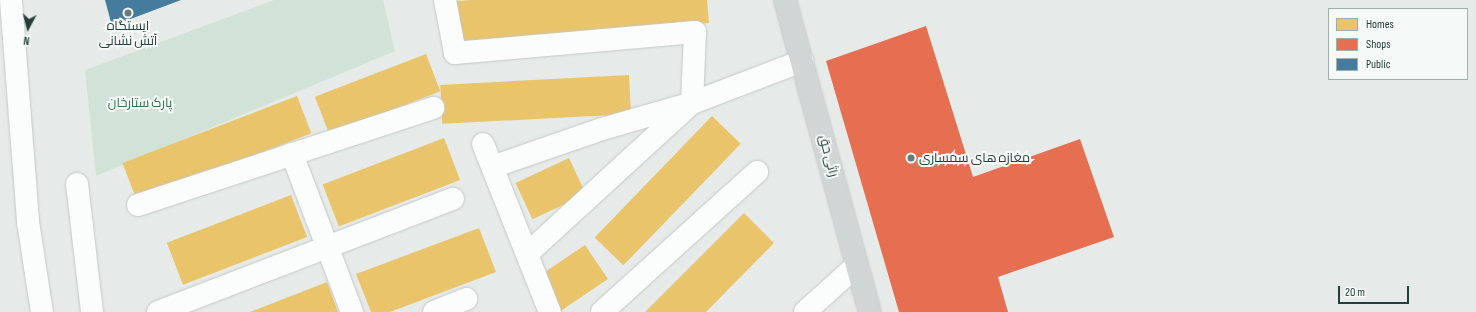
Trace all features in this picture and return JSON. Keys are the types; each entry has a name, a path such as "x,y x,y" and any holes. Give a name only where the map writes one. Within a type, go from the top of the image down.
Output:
{"main road":[{"name":"راثی حق","path":"786,0 870,312"}],"street":[{"path":"10,0 28,222 42,312"},
{"path":"445,0 456,53 695,32 692,103 527,254"},
{"path":"492,167 602,129 692,103 802,61"},
{"path":"138,205 433,108"},
{"path":"482,144 550,312"},
{"path":"292,154 352,312"},
{"path":"602,312 757,172"},
{"path":"77,184 92,312"},
{"path":"158,312 453,199"},
{"path":"806,312 857,265"},
{"path":"434,312 467,299"}],"green space":[{"name":"پارک ستارخان","path":"274,0 383,0 395,51 96,176 85,70"}],"building: Homes":[{"path":"707,0 709,23 460,41 457,1"},
{"path":"426,54 440,91 329,134 315,97"},
{"path":"629,75 631,114 442,124 440,85"},
{"path":"297,96 311,133 137,200 122,163"},
{"path":"712,116 741,144 623,265 595,238"},
{"path":"444,138 460,180 339,227 323,185"},
{"path":"569,158 586,194 532,219 516,183"},
{"path":"291,195 307,237 183,285 167,243"},
{"path":"744,213 774,243 706,312 645,312"},
{"path":"479,228 496,272 390,312 371,312 356,274"},
{"path":"585,245 608,279 560,311 537,277"},
{"path":"327,282 338,312 250,312"}],"building: Shops":[{"name":"مغازه های سمساری","path":"926,26 973,177 1080,139 1114,237 998,277 1008,312 899,312 826,61"}],"building: Public":[{"name":"ایستگاه آتش نشانی","path":"105,0 181,0 112,26"}],"place":[{"name":"ایستگاه آتش نشانی","path":"128,13"},
{"name":"مغازه های سمساری","path":"911,158"}]}
